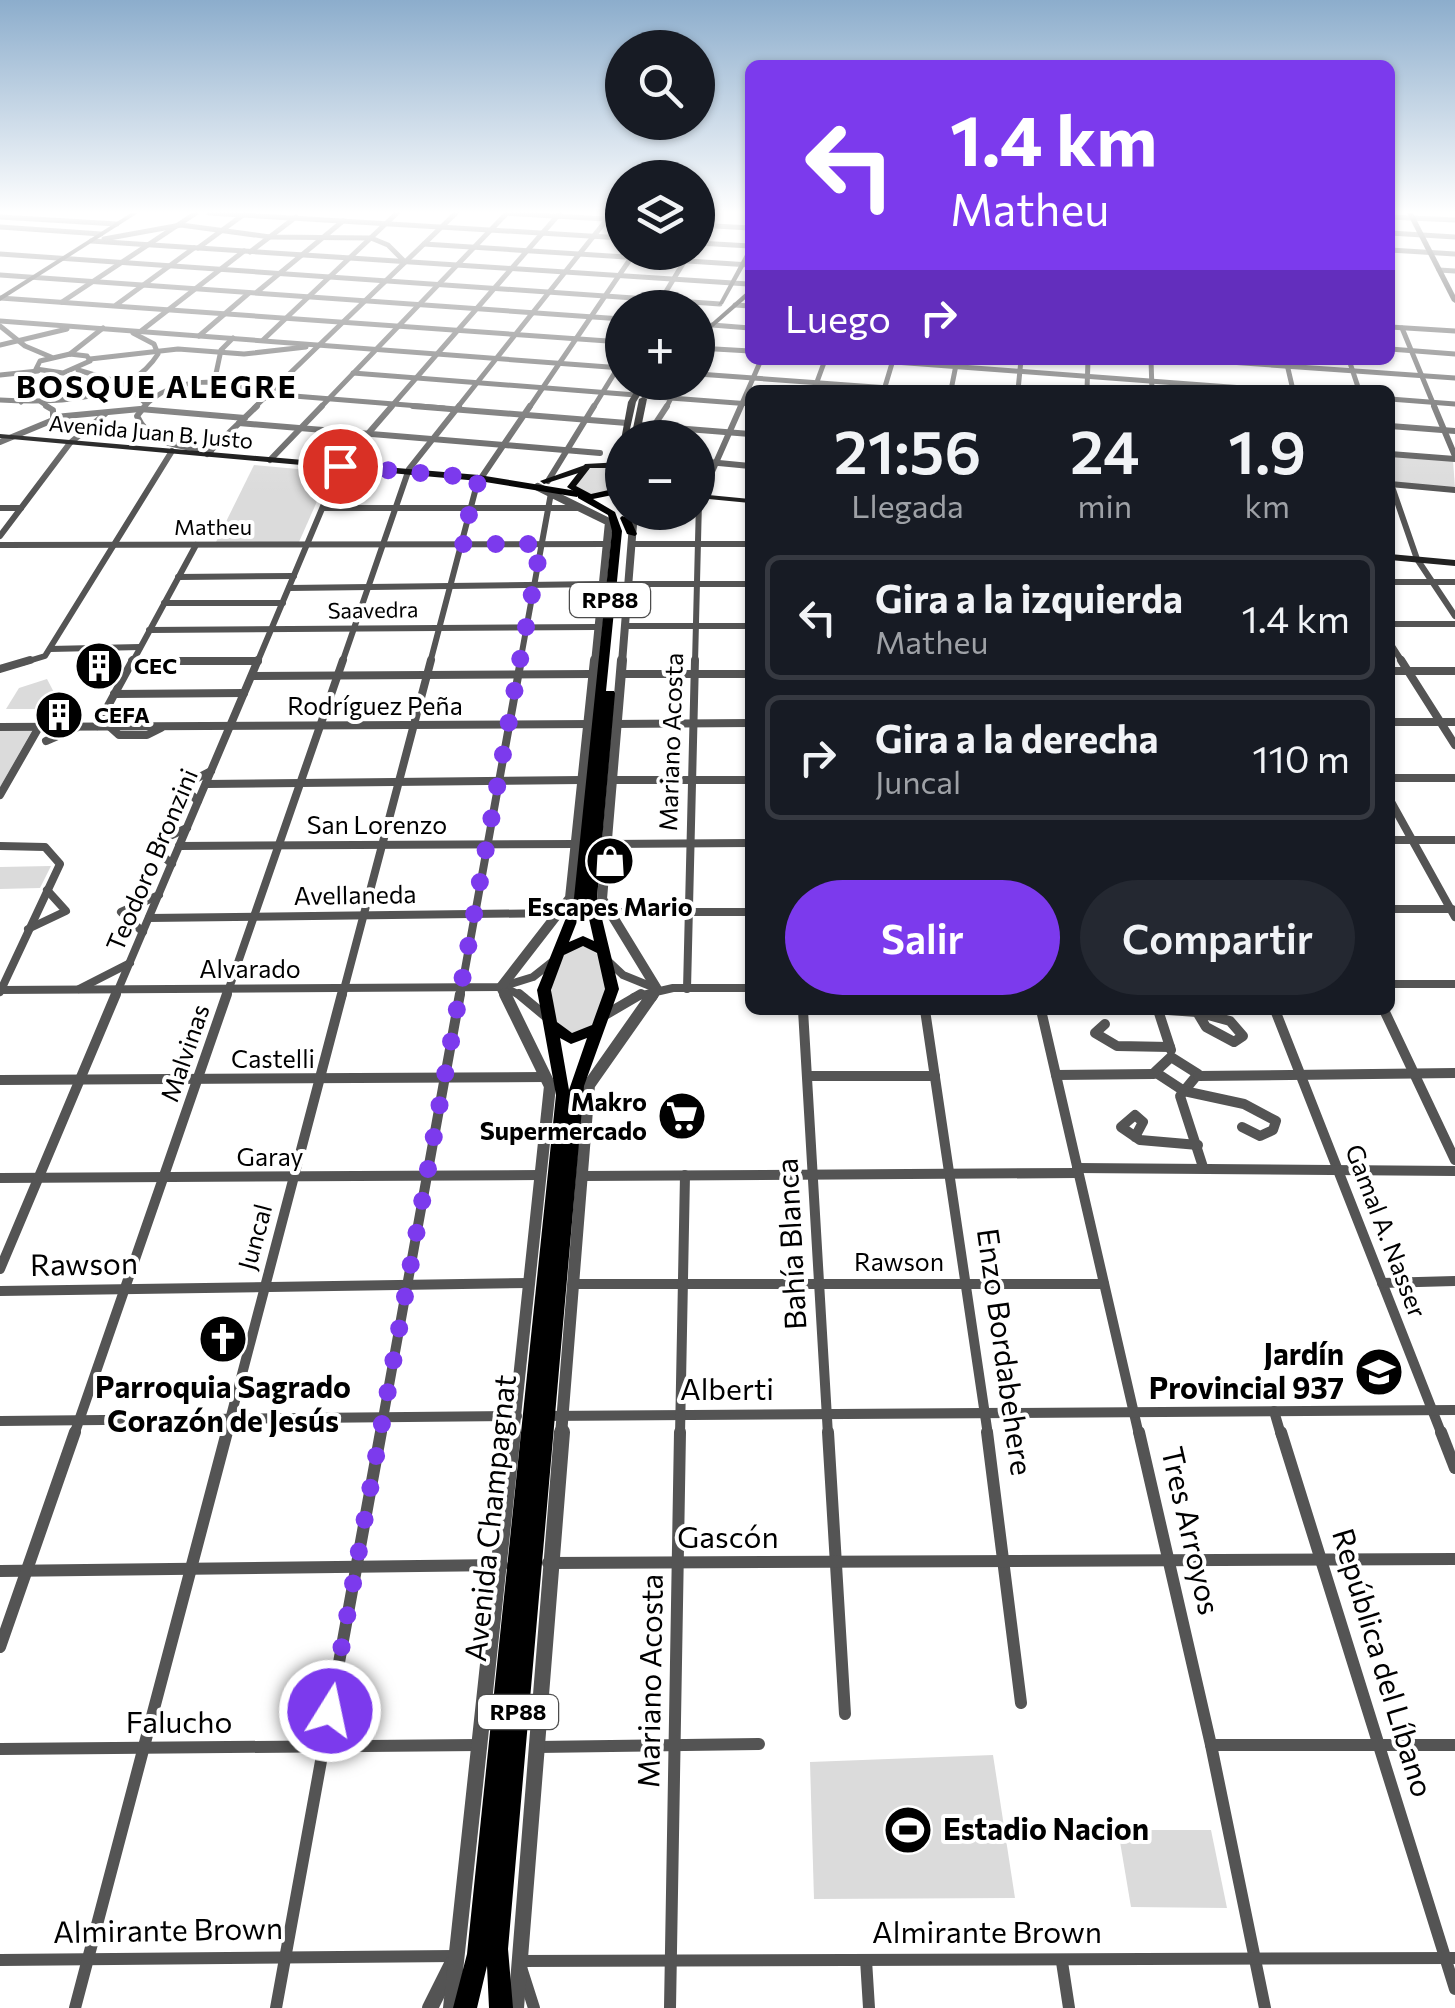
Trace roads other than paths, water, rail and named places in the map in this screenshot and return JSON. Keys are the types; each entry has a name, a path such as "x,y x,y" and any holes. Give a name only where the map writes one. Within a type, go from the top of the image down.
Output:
{"main road":[{"name":"Avenida Juan B. Justo","path":"2,438 209,452 479,478 548,481 586,467"},
{"path":"605,454 586,467 572,484 580,499 600,504 605,514"},
{"path":"586,467 605,466"},
{"name":"Avenida Juan B. Justo","path":"479,478 534,485 580,499"},
{"name":"RP88","path":"580,499 605,495"},
{"path":"715,498 745,501"},
{"name":"Avenida Champagnat","path":"465,2008 478,1954 577,1086 612,989 592,898 617,522 600,504"},
{"name":"Avenida Champagnat","path":"538,1416 564,1095 544,990 580,898 627,530"},
{"path":"631,530 632,539"},
{"path":"1395,557 1455,562"},
{"path":"557,954 568,945 583,941 603,950"},
{"path":"550,1024 560,1035 571,1038 588,1034 599,1024"},
{"name":"Avenida Champagnat","path":"501,2008 497,1949 523,1564"}],"street":[{"path":"134,307 605,341"},
{"path":"141,331 173,307"},
{"path":"199,336 234,307"},
{"path":"263,340 299,307"},
{"path":"359,307 318,344 267,396 245,418 209,452 168,443 149,434 136,420 142,406 170,390 214,383 242,386 267,396 605,422"},
{"path":"270,460 418,307"},
{"path":"443,307 605,318"},
{"name":"Teodoro Bronzini","path":"0,1269 340,466 477,307"},
{"name":"Malvinas","path":"0,1647 408,472 537,307"},
{"name":"Juncal","path":"75,2008 479,478 597,307"},
{"path":"0,324 103,328 605,365"},
{"path":"0,324 17,339 52,357"},
{"path":"0,345 84,327"},
{"path":"715,327 745,328"},
{"path":"1395,327 1455,331"},
{"path":"70,354 103,328"},
{"path":"1395,454 1455,457 1402,328"},
{"path":"123,330 146,338 157,350"},
{"path":"214,383 220,352 233,338"},
{"path":"38,370 38,363 70,354 90,360 157,350 262,354 318,344"},
{"path":"715,349 745,351"},
{"path":"1395,349 1455,354"},
{"path":"0,400 41,402 125,384 150,368 157,350"},
{"path":"77,370 90,360"},
{"path":"751,385 759,365"},
{"path":"972,365 1187,385"},
{"path":"1019,385 1021,365"},
{"path":"1087,385 1088,365"},
{"path":"1150,365 1152,385"},
{"path":"1304,365 1455,378"},
{"path":"1351,365 1357,385"},
{"path":"0,375 77,370 125,384 142,406"},
{"path":"22,402 49,373"},
{"path":"354,373 603,393"},
{"path":"715,375 807,385"},
{"path":"548,481 605,390"},
{"path":"1395,399 1455,404"},
{"path":"696,400 745,404"},
{"path":"41,402 55,417"},
{"path":"2,438 36,429 55,417 142,406 245,418"},
{"path":"745,406 716,463 745,466"},
{"path":"0,536 70,443 106,413"},
{"path":"239,423 600,453"},
{"path":"1395,426 1455,431"},
{"path":"715,432 745,434"},
{"path":"0,669 42,658 50,649 172,451"},
{"path":"1395,484 1455,490"},
{"path":"534,485 580,499 605,519"},
{"path":"276,2008 551,493"},
{"path":"1395,497 1416,559 1455,616"},
{"path":"322,508 548,508 580,499"},
{"path":"0,508 21,508"},
{"path":"1395,518 1403,519"},
{"name":"Avenida Champagnat","path":"603,950 602,898 612,780 591,674 608,530"},
{"name":"Mariano Acosta","path":"686,989 698,530"},
{"path":"632,539 745,544"},
{"name":"Avenida Champagnat","path":"557,954 570,898 581,780 603,723 625,626 632,539"},
{"path":"0,727 96,726 196,544"},
{"name":"Matheu","path":"0,545 606,544"},
{"path":"178,577 294,576"},
{"path":"1395,582 1455,582"},
{"path":"289,588 602,584"},
{"path":"628,584 745,584"},
{"path":"164,603 282,602"},
{"path":"1395,624 1455,624"},
{"path":"625,626 745,626"},
{"name":"Saavedra","path":"149,630 596,627"},
{"path":"50,649 140,647"},
{"path":"1395,651 1455,744"},
{"path":"132,661 258,661"},
{"path":"1395,671 1455,671"},
{"path":"252,676 591,674"},
{"path":"603,723 695,674 745,674"},
{"path":"114,694 244,693"},
{"path":"1395,722 1455,722"},
{"name":"Rodríguez Peña","path":"96,726 109,726 120,735 133,735 166,726 745,724"},
{"path":"0,794 40,726"},
{"path":"46,741 80,726"},
{"path":"198,801 182,786 211,771"},
{"path":"1395,778 1455,778"},
{"path":"206,784 581,780"},
{"path":"612,780 745,780"},
{"path":"1395,809 1454,912"},
{"path":"172,864 150,845 187,828"},
{"path":"1395,840 1455,840"},
{"path":"608,844 745,843"},
{"path":"0,844 40,846 60,864 0,991"},
{"name":"San Lorenzo","path":"179,846 575,844"},
{"path":"28,930 66,911 47,890"},
{"path":"143,932 122,912 159,895"},
{"name":"Avenida Champagnat","path":"501,987 570,898"},
{"name":"Avenida Champagnat","path":"602,898 657,989"},
{"path":"1395,910 1454,912"},
{"path":"607,912 745,912"},
{"name":"Avellaneda","path":"149,918 561,913"},
{"path":"603,950 623,975 657,989"},
{"name":"Alvarado","path":"0,991 501,987 533,977 557,954"},
{"path":"77,990 130,963"},
{"path":"1395,984 1455,984"},
{"path":"501,987 527,998 550,1024"},
{"path":"501,987 548,1082"},
{"path":"599,1024 625,1000 657,989 745,988"},
{"path":"589,1085 657,989"},
{"name":"Bahía Blanca","path":"803,1015 816,1174 845,1714"},
{"name":"Enzo Bordabehere","path":"926,1015 1008,1564 1021,1703"},
{"name":"Tres Arroyos","path":"1042,1015 1211,1745 1265,2008"},
{"path":"1160,1015 1172,1053 1198,1076"},
{"path":"1200,1015 1218,1036 1234,1042 1244,1036 1240,1028 1211,1015"},
{"name":"Gamal A. Nasser","path":"1277,1015 1455,1468"},
{"path":"1386,1015 1455,1160"},
{"name":"Avenida Champagnat","path":"538,1416 529,1283 541,1175 550,1024"},
{"name":"Avenida Champagnat","path":"451,2008 479,1745 523,1564 538,1416 574,1284 589,1085 599,1024"},
{"path":"1104,1024 1095,1033 1110,1044 1172,1053"},
{"path":"1154,1074 1172,1053"},
{"path":"1182,1091 1198,1076 1455,1073"},
{"path":"1056,1075 1154,1074 1182,1091 1257,1106 1276,1121 1273,1130 1260,1136 1242,1127"},
{"path":"808,1076 935,1076"},
{"name":"Castelli","path":"0,1080 445,1078 548,1082"},
{"path":"1182,1091 1203,1167"},
{"path":"1135,1138 1197,1145"},
{"path":"582,1176 950,1174 1203,1167 1214,1172 1455,1171"},
{"name":"Garay","path":"0,1178 541,1175"},
{"name":"Mariano Acosta","path":"670,2008 684,1175"},
{"path":"1382,1283 1455,1282"},
{"name":"Rawson","path":"0,1291 529,1283"},
{"name":"Rawson","path":"574,1284 1104,1284"},
{"name":"Alberti","path":"0,1421 1455,1410"},
{"name":"República del Líbano","path":"1274,1411 1450,1958 1455,1988"},
{"name":"Gascón","path":"0,1571 1455,1559"},
{"name":"Avenida Champagnat","path":"516,2008 534,1747 523,1564"},
{"path":"534,1747 759,1744"},
{"name":"Falucho","path":"0,1750 479,1745"},
{"path":"1211,1745 1455,1745"},
{"name":"Avenida Champagnat","path":"430,2008 456,1956"},
{"name":"Almirante Brown","path":"0,1960 456,1956"},
{"name":"Almirante Brown","path":"519,1961 1450,1958"},
{"path":"866,1960 869,2008"},
{"name":"Avenida Champagnat","path":"519,1961 534,2008"},
{"path":"1062,1962 1068,2008"}],"place":[{"name":"CEC","path":"99,666"},
{"name":"CEFA","path":"59,715"},
{"name":"Escapes Mario","path":"610,861"},
{"name":"Makro Supermercado","path":"682,1116"},
{"name":"Parroquia Sagrado Corazón de Jesús","path":"223,1339"},
{"name":"Jardín Provincial 937","path":"1379,1372"},
{"name":"Estadio Nacion","path":"908,1830"}],"district":[{"name":"BOSQUE ALEGRE","path":"157,388"}]}
